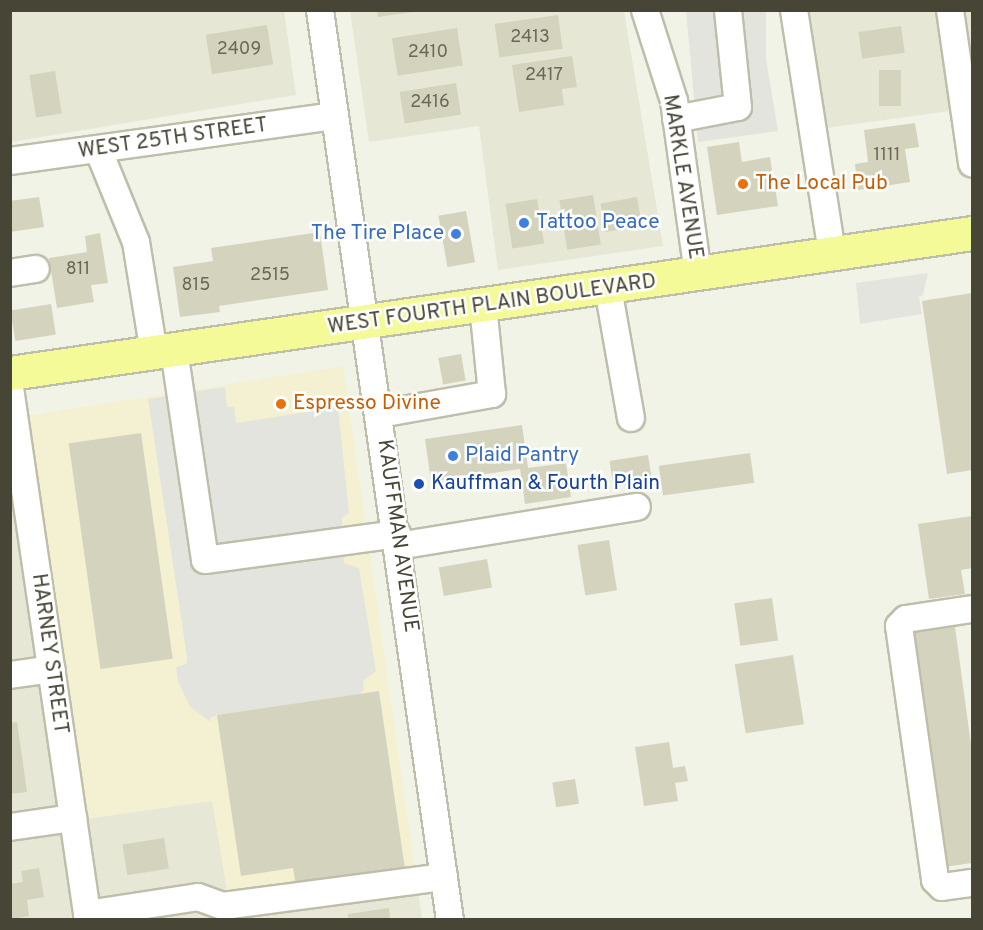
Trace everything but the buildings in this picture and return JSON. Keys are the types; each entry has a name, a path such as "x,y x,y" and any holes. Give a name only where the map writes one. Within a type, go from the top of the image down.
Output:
{"main road":[{"name":"WEST FOURTH PLAIN BOULEVARD","path":"10,373 608,288 972,233"}],"street":[{"name":"KAUFFMAN AVENUE","path":"320,10 367,323 450,920"},
{"name":"MARKLE AVENUE","path":"645,10 676,119 698,274"},
{"path":"676,119 738,107 728,10"},
{"path":"794,10 832,254"},
{"path":"950,10 972,163"},
{"name":"WEST 25TH STREET","path":"10,161 336,116"},
{"path":"98,149 136,242 164,352 204,560 397,540 637,507"},
{"path":"10,273 36,269"},
{"path":"608,288 631,418"},
{"path":"380,414 492,394 483,306"},
{"name":"HARNEY STREET","path":"10,388 20,526 51,669 88,917"},
{"path":"972,609 906,619 899,626 935,880 942,887 972,882"},
{"path":"10,675 51,669"},
{"path":"10,827 73,818"},
{"path":"88,917 198,897 223,906 444,877"}],"shaded area":[{"path":"11,11 284,11 296,95 11,142"},
{"path":"350,11 624,11 663,246 498,270 479,126 369,142"},
{"path":"686,11 766,11 766,59 778,131 698,142"},
{"path":"784,11 972,11 972,108 804,131"},
{"path":"928,273 923,295 919,297 922,314 860,324 856,283"},
{"path":"343,366 415,869 228,897 212,801 72,821 12,418"},
{"path":"225,387 227,407 234,407 236,423 338,407 349,513 342,518 344,563 359,568 376,671 363,681 364,690 359,694 217,715 210,718 211,722 190,707 178,681 176,667 186,664 187,657 148,399"},
{"path":"11,418 212,801 415,869 422,919 11,920"}],"place":[{"name":"The Local Pub","path":"743,184"},
{"name":"Tattoo Peace","path":"524,223"},
{"name":"The Tire Place","path":"456,234"},
{"name":"Espresso Divine","path":"281,404"},
{"name":"Plaid Pantry","path":"453,456"},
{"name":"Kauffman & Fourth Plain","path":"419,484"}]}
